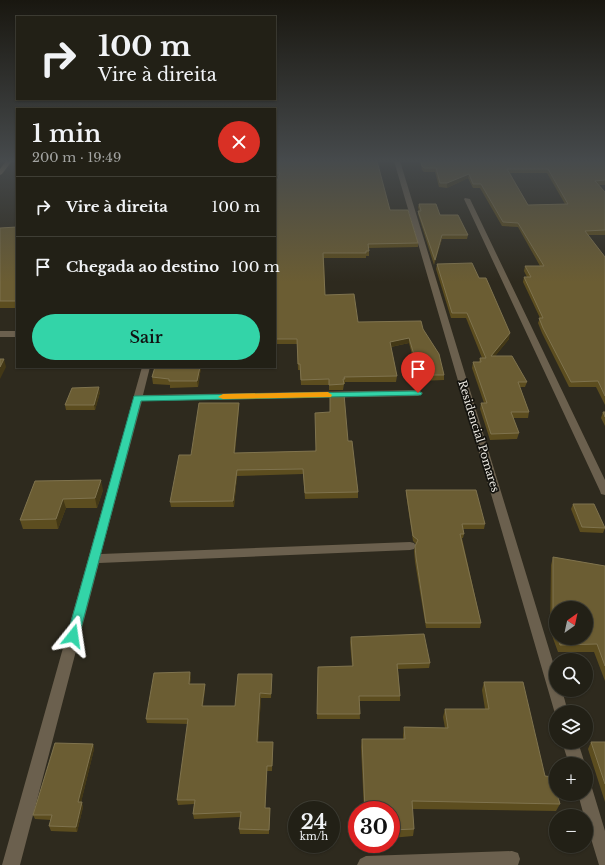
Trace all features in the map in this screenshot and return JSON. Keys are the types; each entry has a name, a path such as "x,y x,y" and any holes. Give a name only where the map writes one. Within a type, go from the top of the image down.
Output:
{"street":[{"name":"Residencial Pomares","path":"409,201 559,705"},
{"path":"468,201 605,491"},
{"path":"0,334 16,334"},
{"path":"11,865 146,368"},
{"path":"137,398 418,393"},
{"path":"93,559 410,546"},
{"path":"588,801 605,859"},
{"path":"366,865 512,859"}],"building":[{"path":"276,201 388,201 390,210 408,210 418,243 368,244 369,251 366,251 366,253 323,253 325,295 354,294 358,322 421,321 423,329 439,354 444,375 420,375 409,338 390,342 397,376 344,377 344,384 329,385 329,379 301,380 300,364 298,364 297,339 276,339"},
{"path":"491,201 526,201 528,205 568,204 566,201 605,201 605,230 585,231 605,257 605,396 598,381 571,382 543,328 539,318 543,318 524,277 531,277 525,266 544,266 518,223 503,222"},
{"path":"419,204 436,204 440,215 458,215 468,235 442,235 435,260 418,211 421,211"},
{"path":"16,227 16,301 0,301 0,228"},
{"path":"472,263 479,278 486,278 510,333 491,356 512,356 527,382 518,382 529,412 511,412 519,433 491,434 481,403 487,403 473,362 481,362 480,358 486,358 467,313 452,313 437,264"},
{"path":"0,359 4,359 0,367"},
{"path":"155,368 200,368 197,381 169,381 169,379 152,377"},
{"path":"99,387 94,405 65,405 72,388"},
{"path":"330,394 344,394 348,441 352,441 358,492 305,493 303,469 237,470 233,501 170,502 179,455 191,455 199,403 239,403 234,453 316,451 315,413 330,412"},
{"path":"101,480 95,498 63,499 56,519 20,520 35,481"},
{"path":"406,490 476,490 485,524 462,524 464,534 460,534 481,623 426,623 416,557 415,546 418,540 413,536"},
{"path":"573,504 594,504 605,528 582,527"},
{"path":"553,557 605,566 605,666 597,644 593,644 593,601 553,601"},
{"path":"424,634 430,663 397,664 400,696 359,696 360,714 317,714 318,667 353,666 351,637"},
{"path":"190,672 189,684 205,684 202,706 235,706 238,674 272,674 271,694 260,693 257,742 273,742 272,766 267,766 265,808 270,808 269,830 239,829 241,812 193,814 195,800 177,800 188,719 146,719 154,673"},
{"path":"484,682 523,682 545,776 549,776 549,801 559,801 560,804 412,801 414,829 400,830 400,801 365,801 362,739 405,739 404,727 448,728 445,709 489,709"},
{"path":"593,742 605,742 605,784 593,748"},
{"path":"55,743 93,744 78,802 82,802 76,827 49,826 52,815 33,815"}],"slow traffic":[{"path":"223,397 328,395"}],"route":[{"path":"73,636 137,398 418,393"}]}
